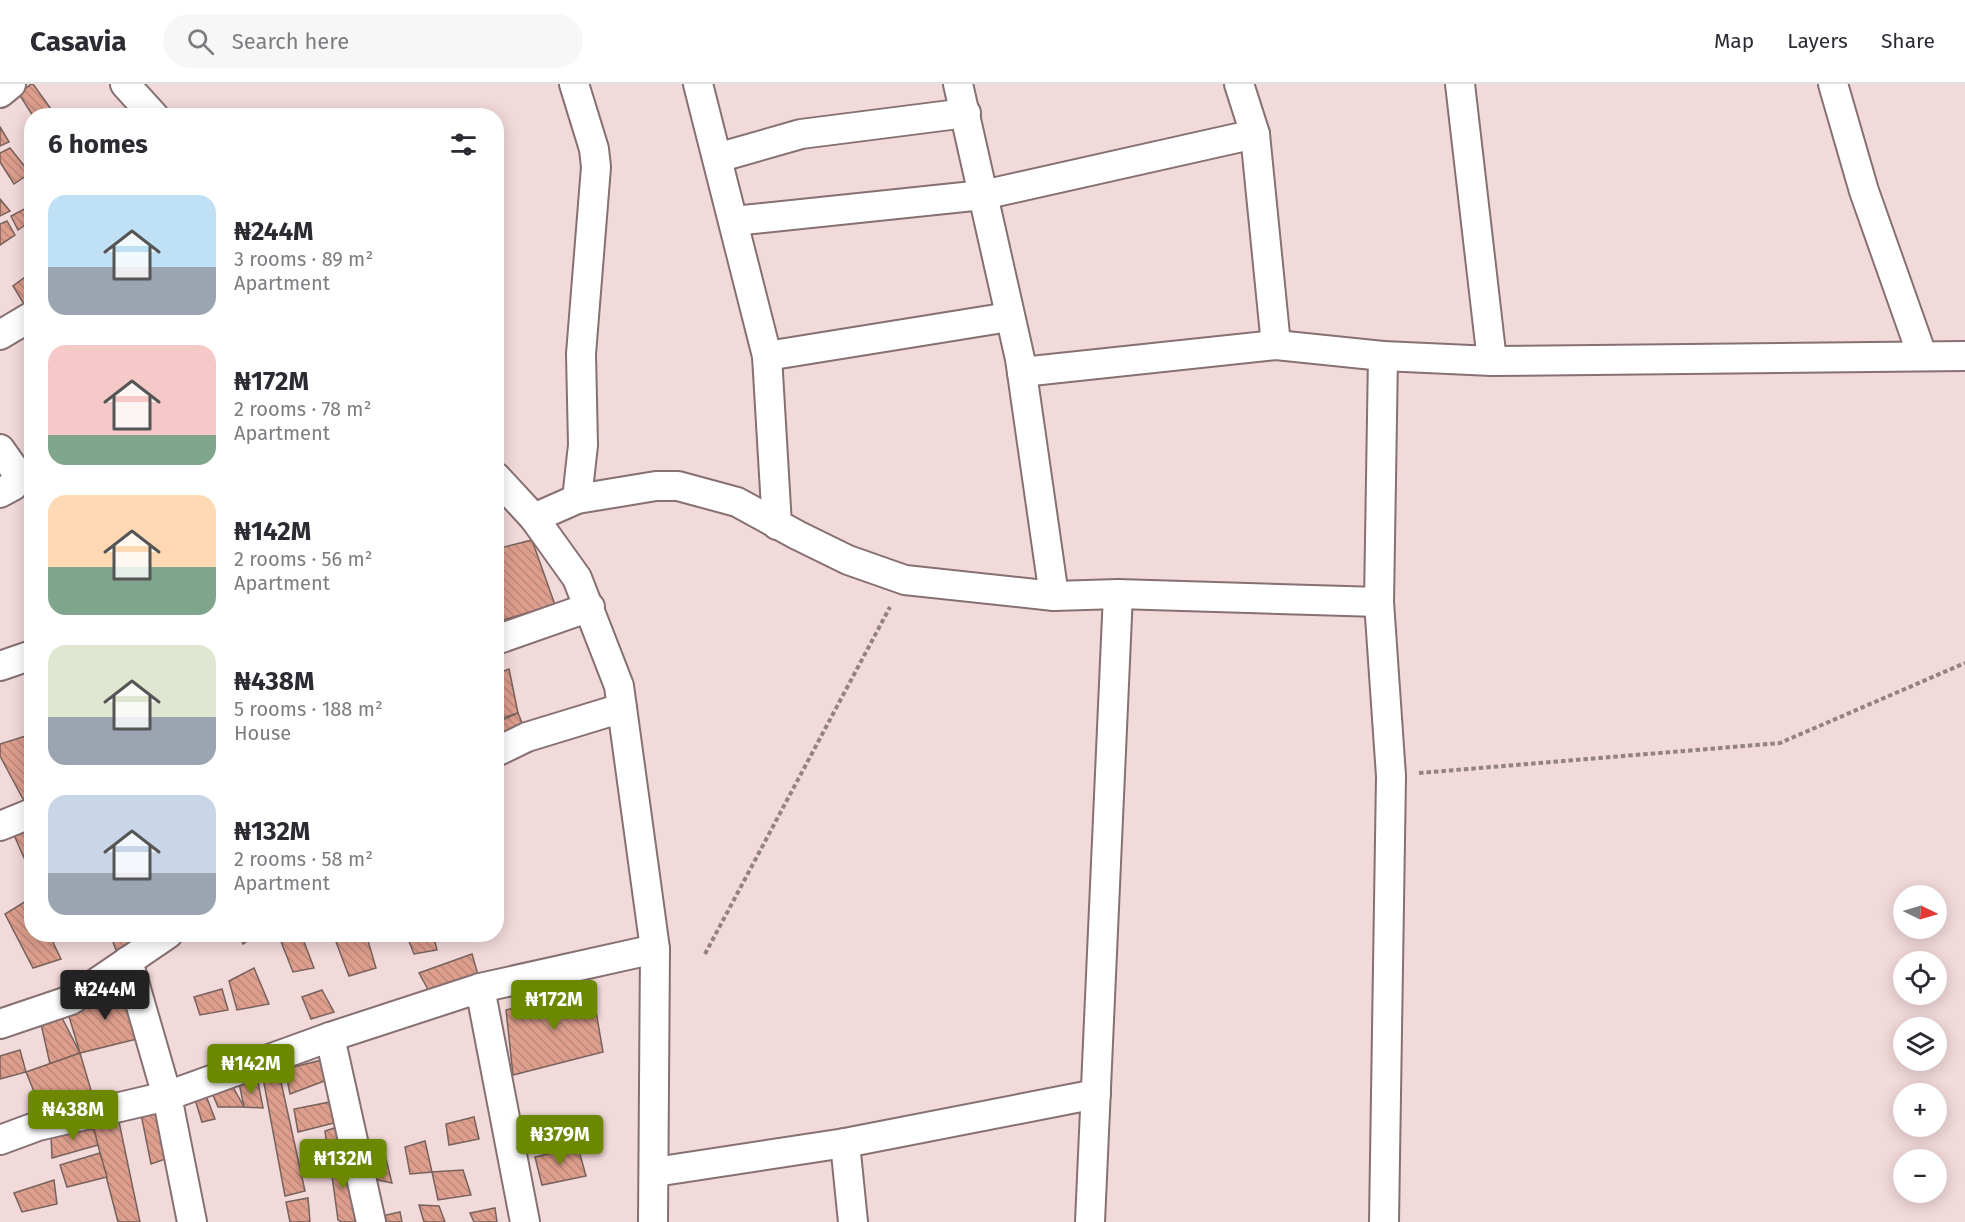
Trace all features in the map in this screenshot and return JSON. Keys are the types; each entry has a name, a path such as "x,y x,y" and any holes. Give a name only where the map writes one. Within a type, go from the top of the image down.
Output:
{"street":[{"path":"0,93 11,84"},
{"path":"125,84 147,108"},
{"path":"574,84 594,149 596,167 581,354 583,445 577,500"},
{"path":"698,84 767,356 777,525"},
{"path":"958,84 1022,372 1054,596"},
{"path":"1239,84 1255,134 1276,345"},
{"path":"1460,84 1492,361"},
{"path":"1833,84 1864,191 1922,355"},
{"path":"717,158 801,134 966,113"},
{"path":"734,221 983,195 1255,134"},
{"path":"767,356 1008,317"},
{"path":"0,335 24,321"},
{"path":"1022,372 1276,345 1383,356 1492,361 1965,356"},
{"path":"1383,356 1379,602 1391,776 1384,1222"},
{"path":"0,449 16,473 13,486 0,493"},
{"path":"504,486 534,518 577,578 619,686 655,949 653,1222"},
{"path":"534,518 577,500 656,486 678,486 737,502 777,525 848,560 905,580 1054,596 1118,594 1379,602"},
{"path":"1090,1222 1118,594"},
{"path":"504,637 590,607"},
{"path":"504,748 527,737 622,708"},
{"path":"0,826 24,816"},
{"path":"0,1024 71,1000 128,961 151,942"},
{"path":"0,1140 38,1126 167,1096 330,1037 480,988 655,949"},
{"path":"128,961 167,1096 192,1222"},
{"path":"480,988 525,1222"},
{"path":"330,1037 371,1222"},
{"path":"655,1172 845,1143 1096,1094"},
{"path":"845,1143 853,1222"}],"path":[{"path":"705,954 905,580"},
{"path":"1391,776 1780,742 1965,663"}],"building":[{"path":"33,84 50,108 28,108 19,94"},
{"path":"0,127 9,142 0,146"},
{"path":"10,148 24,166 24,177 14,184 0,162 0,153"},
{"path":"0,199 10,211 0,216"},
{"path":"24,209 24,226 18,230 11,216"},
{"path":"7,221 15,235 0,245 0,224"},
{"path":"24,278 24,304 13,286"},
{"path":"532,540 555,605 504,620 504,547"},
{"path":"509,669 518,713 504,717 504,671"},
{"path":"518,713 525,730 504,740 504,719"},
{"path":"24,736 24,799 0,756 0,744"},
{"path":"24,832 24,858 14,835"},
{"path":"24,902 24,942 53,942 61,959 33,968 5,914"},
{"path":"113,942 145,942 148,947 119,958"},
{"path":"281,942 304,942 314,968 293,972"},
{"path":"336,942 368,942 376,968 349,976"},
{"path":"409,942 435,942 437,950 414,954"},
{"path":"472,954 478,975 430,993 419,973"},
{"path":"254,968 269,1004 237,1010 229,981"},
{"path":"123,982 141,1038 80,1053 68,1013"},
{"path":"592,988 603,1052 513,1075 506,1010"},
{"path":"222,989 228,1010 200,1015 194,997"},
{"path":"322,990 334,1012 311,1019 302,997"},
{"path":"60,1014 80,1053 50,1064 41,1024"},
{"path":"20,1050 26,1072 0,1079 0,1056"},
{"path":"80,1053 95,1104 44,1116 26,1072"},
{"path":"322,1060 327,1080 290,1094 285,1069"},
{"path":"279,1073 305,1191 285,1196 263,1078"},
{"path":"258,1082 263,1108 244,1107 239,1083"},
{"path":"233,1087 244,1107 218,1107 211,1090"},
{"path":"193,1093 205,1093 215,1119 202,1122"},
{"path":"335,1101 338,1122 298,1132 294,1109"},
{"path":"163,1104 171,1157 151,1164 141,1114"},
{"path":"474,1117 479,1139 449,1145 446,1124"},
{"path":"119,1122 140,1222 118,1222 93,1126"},
{"path":"343,1125 346,1152 328,1154 325,1131"},
{"path":"93,1126 98,1145 52,1158 51,1135"},
{"path":"425,1141 432,1172 410,1174 405,1147"},
{"path":"578,1147 586,1176 542,1185 535,1157"},
{"path":"100,1153 107,1177 67,1187 60,1165"},
{"path":"385,1155 392,1183 378,1180 366,1158"},
{"path":"350,1159 355,1222 342,1222 338,1220 330,1161"},
{"path":"463,1170 471,1195 438,1200 432,1172"},
{"path":"54,1180 57,1204 22,1212 14,1193"},
{"path":"308,1198 310,1222 290,1222 286,1202"},
{"path":"419,1205 439,1206 445,1222 424,1222"},
{"path":"495,1208 497,1222 474,1222 470,1213"},
{"path":"400,1212 402,1222 384,1222 382,1216"}]}
